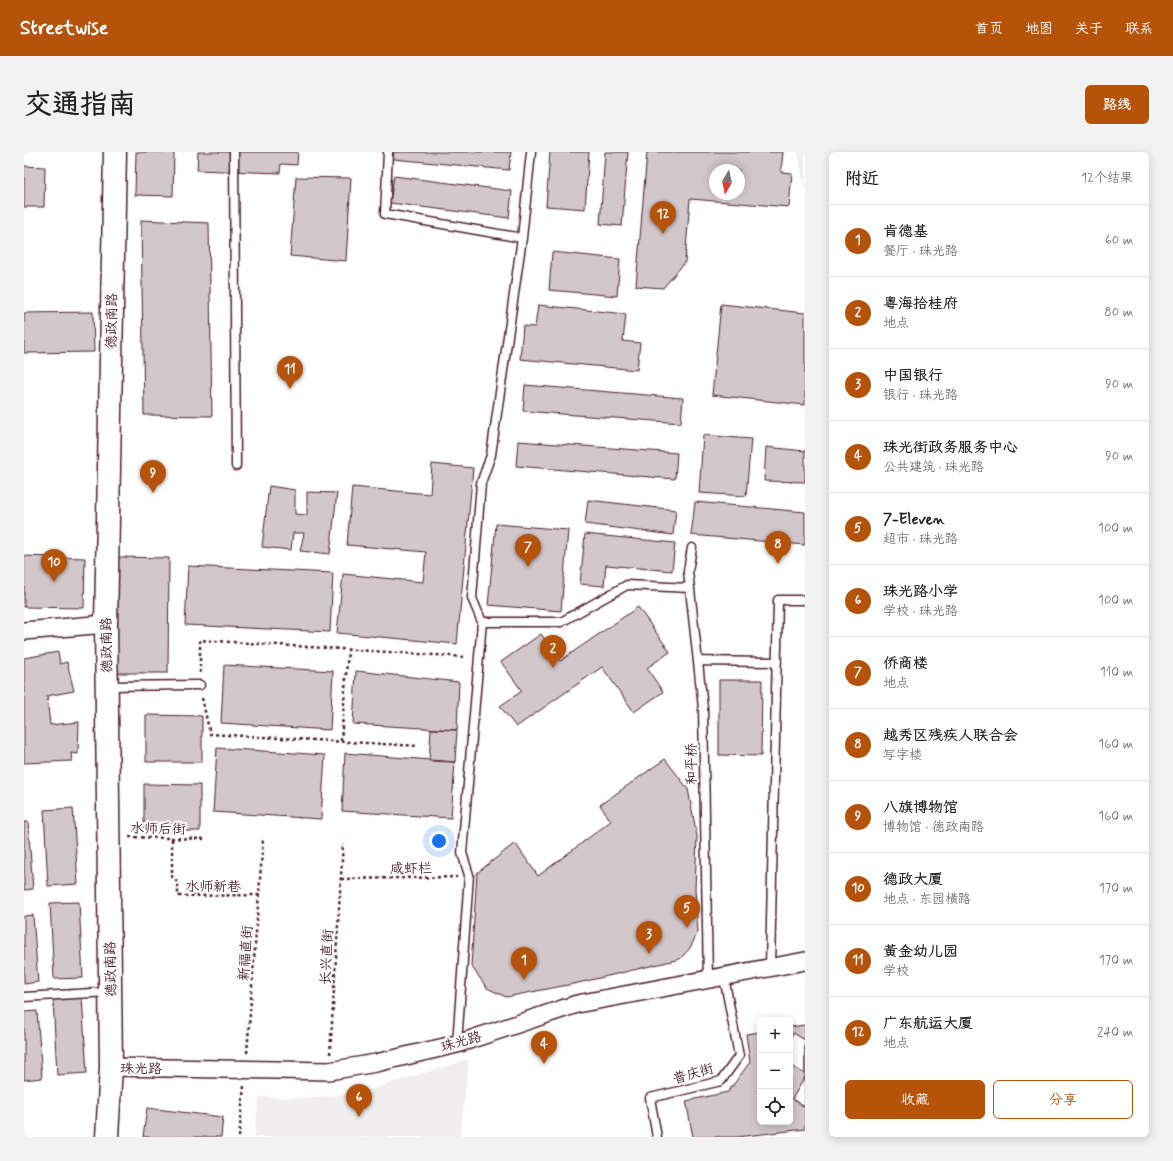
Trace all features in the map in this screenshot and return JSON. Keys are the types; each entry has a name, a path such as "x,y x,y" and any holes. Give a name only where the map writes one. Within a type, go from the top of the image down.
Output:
{"street":[{"name":"德政南路","path":"107,1137 111,1067 106,624 115,152"},
{"path":"24,631 106,624"},
{"name":"珠光路","path":"111,1067 329,1071 376,1063 457,1044 577,1004 805,961"}],"lane":[{"path":"234,152 236,466"},
{"path":"388,152 385,214 522,238"},
{"path":"457,1044 469,876 462,853 482,622 472,598 482,483 491,455 522,238 530,152"},
{"name":"和平桥","path":"692,548 688,571 704,708 716,978"},
{"path":"482,622 561,622 627,584 690,588"},
{"path":"770,968 778,600 805,600"},
{"path":"698,661 777,662"},
{"path":"106,686 200,685"},
{"name":"普庆街","path":"657,1137 650,1098 721,1081 739,1056 716,978"},
{"path":"24,997 110,992"}],"path":[{"path":"418,746 210,734 200,685 200,640 479,658"},
{"path":"341,741 348,650"},
{"name":"水师后街","path":"108,836 172,839 207,838"},
{"name":"水师新巷","path":"172,839 172,877 178,883 178,896 260,895"},
{"name":"新福直街","path":"239,1137 246,1069 263,839"},
{"name":"长兴直街","path":"329,1071 343,844"},
{"name":"咸虾栏","path":"341,879 456,878 462,853"}],"shaded area":[{"path":"798,152 805,152 805,193"},
{"path":"469,1059 460,1137 254,1137 259,1097 305,1098 359,1093"}],"building":[{"path":"136,152 174,152 173,196 135,195"},
{"path":"198,152 298,152 297,165 281,164 280,173 197,170"},
{"path":"394,152 511,152 509,170 393,159"},
{"path":"550,152 589,152 585,209 546,206"},
{"path":"605,152 628,152 622,226 600,224"},
{"path":"647,152 783,152 781,172 792,173 789,207 690,199 685,262 663,288 636,286"},
{"path":"24,166 45,167 44,207 24,207"},
{"path":"394,176 512,191 509,218 390,203"},
{"path":"296,177 351,178 346,261 290,256"},
{"path":"141,220 209,223 212,416 144,415"},
{"path":"552,252 620,259 617,296 549,290"},
{"path":"721,304 805,313 805,405 712,395"},
{"path":"538,305 626,314 623,341 640,343 637,370 520,359 523,326 535,327"},
{"path":"93,312 94,352 24,353 24,313"},
{"path":"525,385 683,398 681,423 523,411"},
{"path":"703,435 751,439 746,496 699,493"},
{"path":"518,441 677,453 675,479 516,466"},
{"path":"766,447 805,451 805,482 764,481"},
{"path":"432,464 473,468 457,644 337,633 343,574 423,582 426,552 347,545 352,487 430,494"},
{"path":"269,486 295,490 295,514 307,515 307,492 337,493 330,554 300,551 304,533 293,533 291,550 262,547"},
{"path":"588,500 676,510 673,535 585,524"},
{"path":"695,502 805,512 805,545 691,535"},
{"path":"496,524 568,530 561,611 488,605"},
{"path":"585,534 675,543 672,571 606,565 604,586 580,584"},
{"path":"24,556 85,558 84,608 24,607"},
{"path":"118,557 169,558 168,673 117,673"},
{"path":"188,566 333,573 330,632 185,625"},
{"path":"638,607 670,652 647,668 663,692 634,712 602,667 516,727 500,706 522,691 501,662 541,634 560,661"},
{"path":"58,652 60,664 67,662 74,691 47,696 50,725 79,722 78,754 71,753 72,761 24,763 24,658"},
{"path":"224,665 333,671 330,730 221,723"},
{"path":"356,671 459,682 457,730 353,724"},
{"path":"719,680 762,680 761,756 719,755"},
{"path":"146,715 202,716 202,762 146,762"},
{"path":"431,729 457,730 455,762 429,761"},
{"path":"217,748 325,755 321,819 213,812"},
{"path":"345,753 455,762 451,818 342,811"},
{"path":"665,759 688,789 697,836 695,889 698,932 690,948 680,959 578,983 506,997 487,988 471,966 477,873 515,843 538,876 611,821 600,805"},
{"path":"144,784 200,785 200,831 144,831"},
{"path":"73,808 78,884 48,886 44,810"},
{"path":"24,822 28,822 33,889 24,890"},
{"path":"79,902 83,978 54,979 50,903"},
{"path":"33,915 38,982 24,984 24,916"},
{"path":"82,997 87,1073 57,1075 53,999"},
{"path":"37,1011 42,1078 24,1080 24,1012"},
{"path":"805,1025 805,1129 737,1137 693,1137 686,1101 728,1092 750,1062 746,1034 757,1032 757,1125 793,1125 793,1027"},
{"path":"793,1033 805,1040 805,1074 793,1067"},
{"path":"805,1077 805,1107 793,1100"},
{"path":"147,1108 223,1117 221,1137 143,1137"}],"place":[{"name":"广东航运大厦","path":"663,234"},
{"name":"黄金幼儿园","path":"290,389"},
{"name":"八旗博物馆","path":"153,493"},
{"name":"越秀区残疾人联合会","path":"778,564"},
{"name":"侨商楼","path":"528,567"},
{"name":"德政大厦","path":"54,582"},
{"name":"粤海拾桂府","path":"553,668"},
{"name":"7-Eleven","path":"687,928"},
{"name":"中国银行","path":"649,954"},
{"name":"肯德基","path":"524,980"},
{"name":"珠光街政务服务中心","path":"544,1064"},
{"name":"珠光路小学","path":"359,1117"}]}
